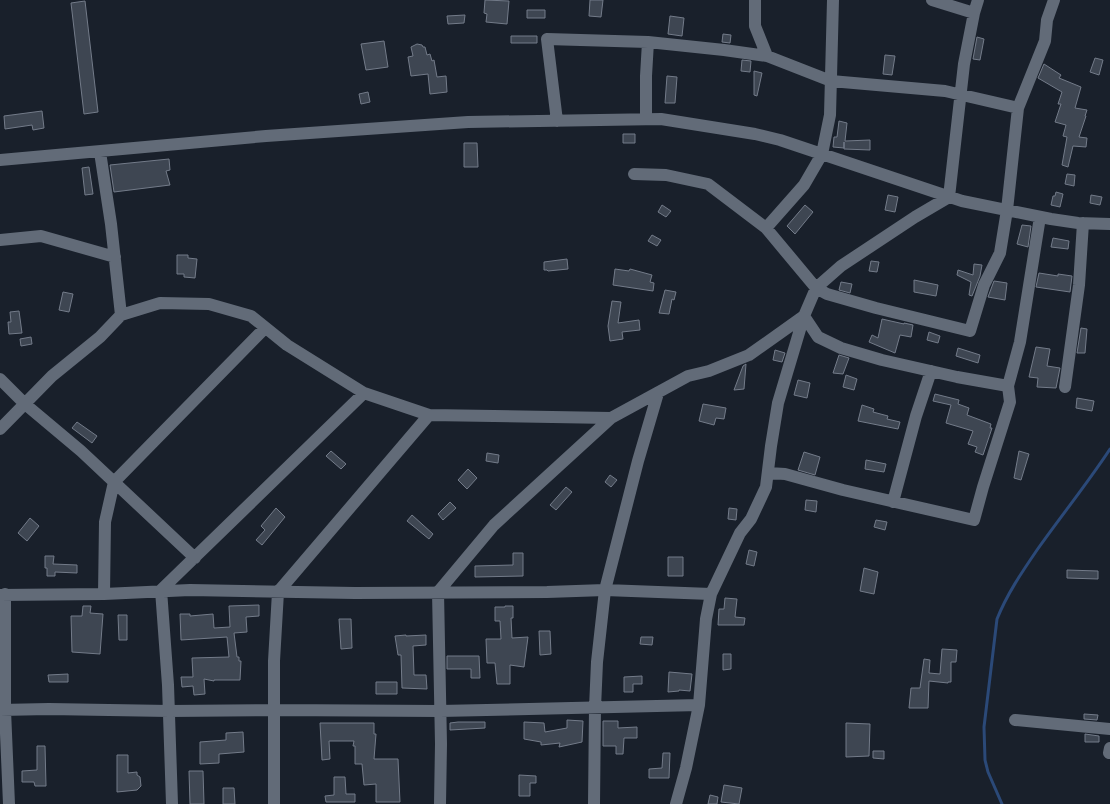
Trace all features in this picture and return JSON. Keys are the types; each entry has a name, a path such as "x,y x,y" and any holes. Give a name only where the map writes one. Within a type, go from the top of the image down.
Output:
{"street":[{"path":"755,0 754,26 767,56"},
{"path":"766,228 804,185 822,154 830,115 833,0"},
{"path":"932,0 974,13"},
{"path":"949,197 964,64 978,0"},
{"path":"634,174 666,175 708,184 766,228 816,288 827,294 970,331 984,285 1000,253 1007,210 1018,108 1045,42 1047,20 1054,0"},
{"path":"557,121 548,39 648,42 767,56 831,81 945,91 961,96 1018,108"},
{"path":"646,119 648,42"},
{"path":"0,160 266,136 460,123 661,119 754,134 780,140 962,201 1040,217 1083,223 1110,224"},
{"path":"100,152 115,257 121,315"},
{"path":"676,804 686,768 699,706 706,619 711,594 740,533 751,518 766,487 778,403 804,316 816,288 841,266 915,217 949,197"},
{"path":"768,473 785,474 893,502 974,520 1010,402 1008,386 1020,342 1040,217"},
{"path":"1066,387 1079,285 1083,223"},
{"path":"0,240 41,236 115,257"},
{"path":"0,428 52,376 100,337 121,315 160,303 209,304 250,316 287,345 364,393 429,415 610,418"},
{"path":"804,316 818,337 841,348 882,360 1008,386"},
{"path":"440,804 438,592 494,524 610,418 688,376 709,371 749,355 804,316"},
{"path":"104,594 105,522 114,482 265,328"},
{"path":"893,502 916,416 931,371"},
{"path":"0,379 25,404 81,451 195,558"},
{"path":"161,590 364,393"},
{"path":"594,804 597,662 605,590 638,461 658,393"},
{"path":"274,804 274,661 278,592 429,415"},
{"path":"9,804 2,710 2,595 104,594 161,590 438,592 605,590 711,594"},
{"path":"161,590 169,711 172,804"},
{"path":"2,710 440,711 699,706"},
{"path":"1015,720 1110,729"}],"building":[{"path":"485,0 509,1 507,24 486,22 487,14 484,13"},
{"path":"590,0 603,0 601,17 589,16"},
{"path":"85,1 98,112 84,114 71,3"},
{"path":"527,10 545,10 545,18 527,18"},
{"path":"465,15 464,23 448,24 447,16"},
{"path":"670,16 684,18 682,36 668,34"},
{"path":"723,34 731,35 730,43 722,42"},
{"path":"511,36 537,36 537,43 511,43"},
{"path":"977,37 984,39 980,60 973,59"},
{"path":"384,41 388,67 366,70 361,44"},
{"path":"417,44 425,47 427,55 430,54 432,61 434,60 437,77 446,76 447,92 430,94 428,74 411,76 408,57 413,56 411,47"},
{"path":"885,55 895,56 892,75 883,74"},
{"path":"1095,58 1103,60 1099,75 1090,72"},
{"path":"742,60 751,61 750,72 741,71"},
{"path":"1044,64 1061,75 1059,78 1081,87 1075,108 1087,110 1079,137 1087,138 1086,147 1073,146 1068,167 1062,165 1067,137 1063,136 1066,125 1055,122 1061,104 1058,104 1062,92 1038,78"},
{"path":"754,71 762,73 757,96 754,95"},
{"path":"667,76 677,77 675,103 665,103"},
{"path":"368,92 370,102 361,104 359,94"},
{"path":"42,111 44,128 33,130 32,125 5,129 4,116"},
{"path":"839,121 847,123 845,141 870,140 870,150 833,147 834,137 837,137"},
{"path":"623,134 635,134 635,143 623,143"},
{"path":"464,143 477,143 478,167 464,167"},
{"path":"169,159 170,170 166,171 170,185 114,192 110,165"},
{"path":"89,167 93,194 85,195 82,168"},
{"path":"1067,174 1075,175 1074,186 1065,184"},
{"path":"1056,192 1063,194 1060,207 1051,205 1053,196 1055,196"},
{"path":"888,195 898,197 895,212 885,210"},
{"path":"1091,195 1102,197 1100,205 1090,203"},
{"path":"662,205 671,211 666,217 658,212"},
{"path":"805,205 813,212 795,234 787,226"},
{"path":"1022,225 1031,226 1028,247 1017,244"},
{"path":"652,235 661,240 657,246 648,241"},
{"path":"1053,238 1069,241 1068,249 1051,247"},
{"path":"177,255 188,255 188,258 197,259 195,278 184,277 184,274 177,274"},
{"path":"567,259 568,269 544,270 544,262"},
{"path":"871,261 879,262 877,272 869,271"},
{"path":"974,264 982,265 980,276 972,296 969,295 971,282 957,275 958,270 973,275"},
{"path":"615,269 629,271 630,269 652,275 650,282 654,283 653,291 613,285"},
{"path":"1039,273 1058,276 1058,274 1072,276 1070,292 1036,287"},
{"path":"914,280 938,285 936,296 914,292"},
{"path":"994,281 1007,283 1005,300 988,297"},
{"path":"841,282 852,284 850,293 839,290"},
{"path":"665,290 676,292 674,300 672,299 669,314 659,313"},
{"path":"63,292 73,294 69,312 59,310"},
{"path":"612,301 621,302 618,323 639,320 640,330 622,332 623,339 610,341 608,326"},
{"path":"19,311 22,333 9,334 8,322 11,322 10,312"},
{"path":"882,319 913,325 911,337 900,335 895,353 869,342 872,335 878,338"},
{"path":"1081,328 1087,329 1085,353 1077,353"},
{"path":"929,332 940,336 938,343 927,340"},
{"path":"31,337 32,344 21,346 20,339"},
{"path":"1036,347 1050,349 1047,366 1060,368 1056,388 1037,387 1038,378 1029,377"},
{"path":"958,348 980,355 978,363 956,356"},
{"path":"775,350 785,353 782,362 773,360"},
{"path":"839,355 849,358 843,374 833,373"},
{"path":"746,364 744,389 734,390 743,366"},
{"path":"846,375 857,379 854,390 843,387"},
{"path":"798,380 810,383 807,398 794,395"},
{"path":"935,394 959,400 958,404 969,408 967,415 991,424 990,428 992,428 983,455 975,452 977,447 968,444 973,431 946,423 951,405 933,401"},
{"path":"1077,398 1094,401 1092,411 1076,408"},
{"path":"703,404 726,408 724,419 716,418 714,425 699,421"},
{"path":"862,405 874,409 873,412 888,416 887,419 900,422 898,429 858,421"},
{"path":"77,422 97,436 92,443 72,428"},
{"path":"331,451 346,464 341,469 326,456"},
{"path":"1019,451 1029,454 1021,480 1014,478"},
{"path":"804,452 820,457 815,475 798,470"},
{"path":"487,453 499,455 498,463 486,461"},
{"path":"866,460 886,464 884,472 865,469"},
{"path":"468,469 477,478 467,489 458,480"},
{"path":"610,475 617,480 611,487 605,482"},
{"path":"566,487 572,492 556,510 550,505"},
{"path":"806,500 817,501 816,512 805,510"},
{"path":"450,502 456,508 443,520 438,514"},
{"path":"276,508 285,517 262,545 256,540 265,530 261,526"},
{"path":"729,508 737,509 736,520 728,519"},
{"path":"412,515 433,534 429,539 407,521"},
{"path":"30,518 39,526 27,541 18,533"},
{"path":"876,520 887,522 885,530 874,527"},
{"path":"749,550 757,552 754,566 746,564"},
{"path":"513,553 523,553 523,576 475,577 475,566 513,565"},
{"path":"45,556 54,556 53,564 77,565 77,573 55,572 55,576 47,576"},
{"path":"668,557 683,557 683,576 668,576"},
{"path":"864,568 878,572 874,594 860,591"},
{"path":"1067,570 1098,571 1098,579 1067,578"},
{"path":"725,598 737,599 735,617 745,618 744,625 718,625 719,609 724,609"},
{"path":"259,605 259,616 246,617 247,632 234,633 237,657 239,657 239,661 241,661 240,680 214,681 204,679 205,694 194,695 193,686 182,687 181,677 193,677 192,658 229,657 227,637 181,640 180,614 190,614 190,616 213,614 214,628 230,627 229,606"},
{"path":"83,606 91,606 90,613 103,614 100,654 72,652 71,616 82,616"},
{"path":"513,606 513,618 511,618 512,638 528,637 524,667 510,665 510,684 497,684 495,663 487,663 486,639 501,639 500,621 495,621 495,607"},
{"path":"118,615 127,615 127,640 119,640"},
{"path":"339,619 351,619 352,648 341,649"},
{"path":"539,631 550,631 551,654 540,655"},
{"path":"426,635 426,645 413,646 414,675 426,675 427,689 402,688 401,655 398,655 395,636"},
{"path":"641,637 653,637 652,645 640,644"},
{"path":"942,649 957,650 956,662 951,662 951,682 929,681 928,708 909,708 911,688 920,688 924,659 930,660 929,673 940,674"},
{"path":"723,654 731,654 731,669 723,670"},
{"path":"447,656 479,656 480,678 471,678 471,669 447,669"},
{"path":"669,672 692,674 690,691 679,690 668,692"},
{"path":"68,674 68,682 49,682 48,675"},
{"path":"642,676 642,684 633,684 633,692 624,692 624,677"},
{"path":"376,682 397,682 397,694 376,694"},
{"path":"1084,714 1098,715 1097,720 1084,719"},
{"path":"567,720 583,721 582,742 559,747 560,743 541,745 541,742 524,739 524,722 544,723 545,732 567,728"},
{"path":"603,721 618,721 618,728 637,727 637,738 624,738 623,754 616,754 616,746 603,746"},
{"path":"485,722 485,728 450,730 450,723"},
{"path":"320,723 374,723 374,734 376,734 374,759 398,759 400,802 376,802 376,784 364,785 362,764 355,764 355,746 353,746 354,741 329,741 330,759 322,760"},
{"path":"846,723 870,724 869,756 846,757"},
{"path":"243,732 244,752 219,754 219,763 200,764 200,742 226,740 226,733"},
{"path":"1085,734 1099,736 1099,742 1085,742"},
{"path":"37,746 45,746 46,786 35,786 34,782 22,782 22,771 37,770"},
{"path":"873,751 884,751 884,759 873,758"},
{"path":"663,753 670,753 669,778 649,778 649,769 662,768"},
{"path":"117,755 128,755 128,773 137,772 137,775 140,777 141,786 137,790 117,792"},
{"path":"189,771 203,771 204,804 190,804"},
{"path":"519,775 536,776 536,783 530,783 530,796 519,796"},
{"path":"334,777 345,777 346,794 355,794 355,802 326,802 325,796 334,795"},
{"path":"724,785 742,788 739,804 721,802"},
{"path":"223,788 234,788 235,804 223,804"},
{"path":"710,795 718,797 717,804 708,804"}],"waterway":[{"path":"1002,804 988,772 985,760 984,727 997,619 1010,592 1026,567 1110,449"}]}
